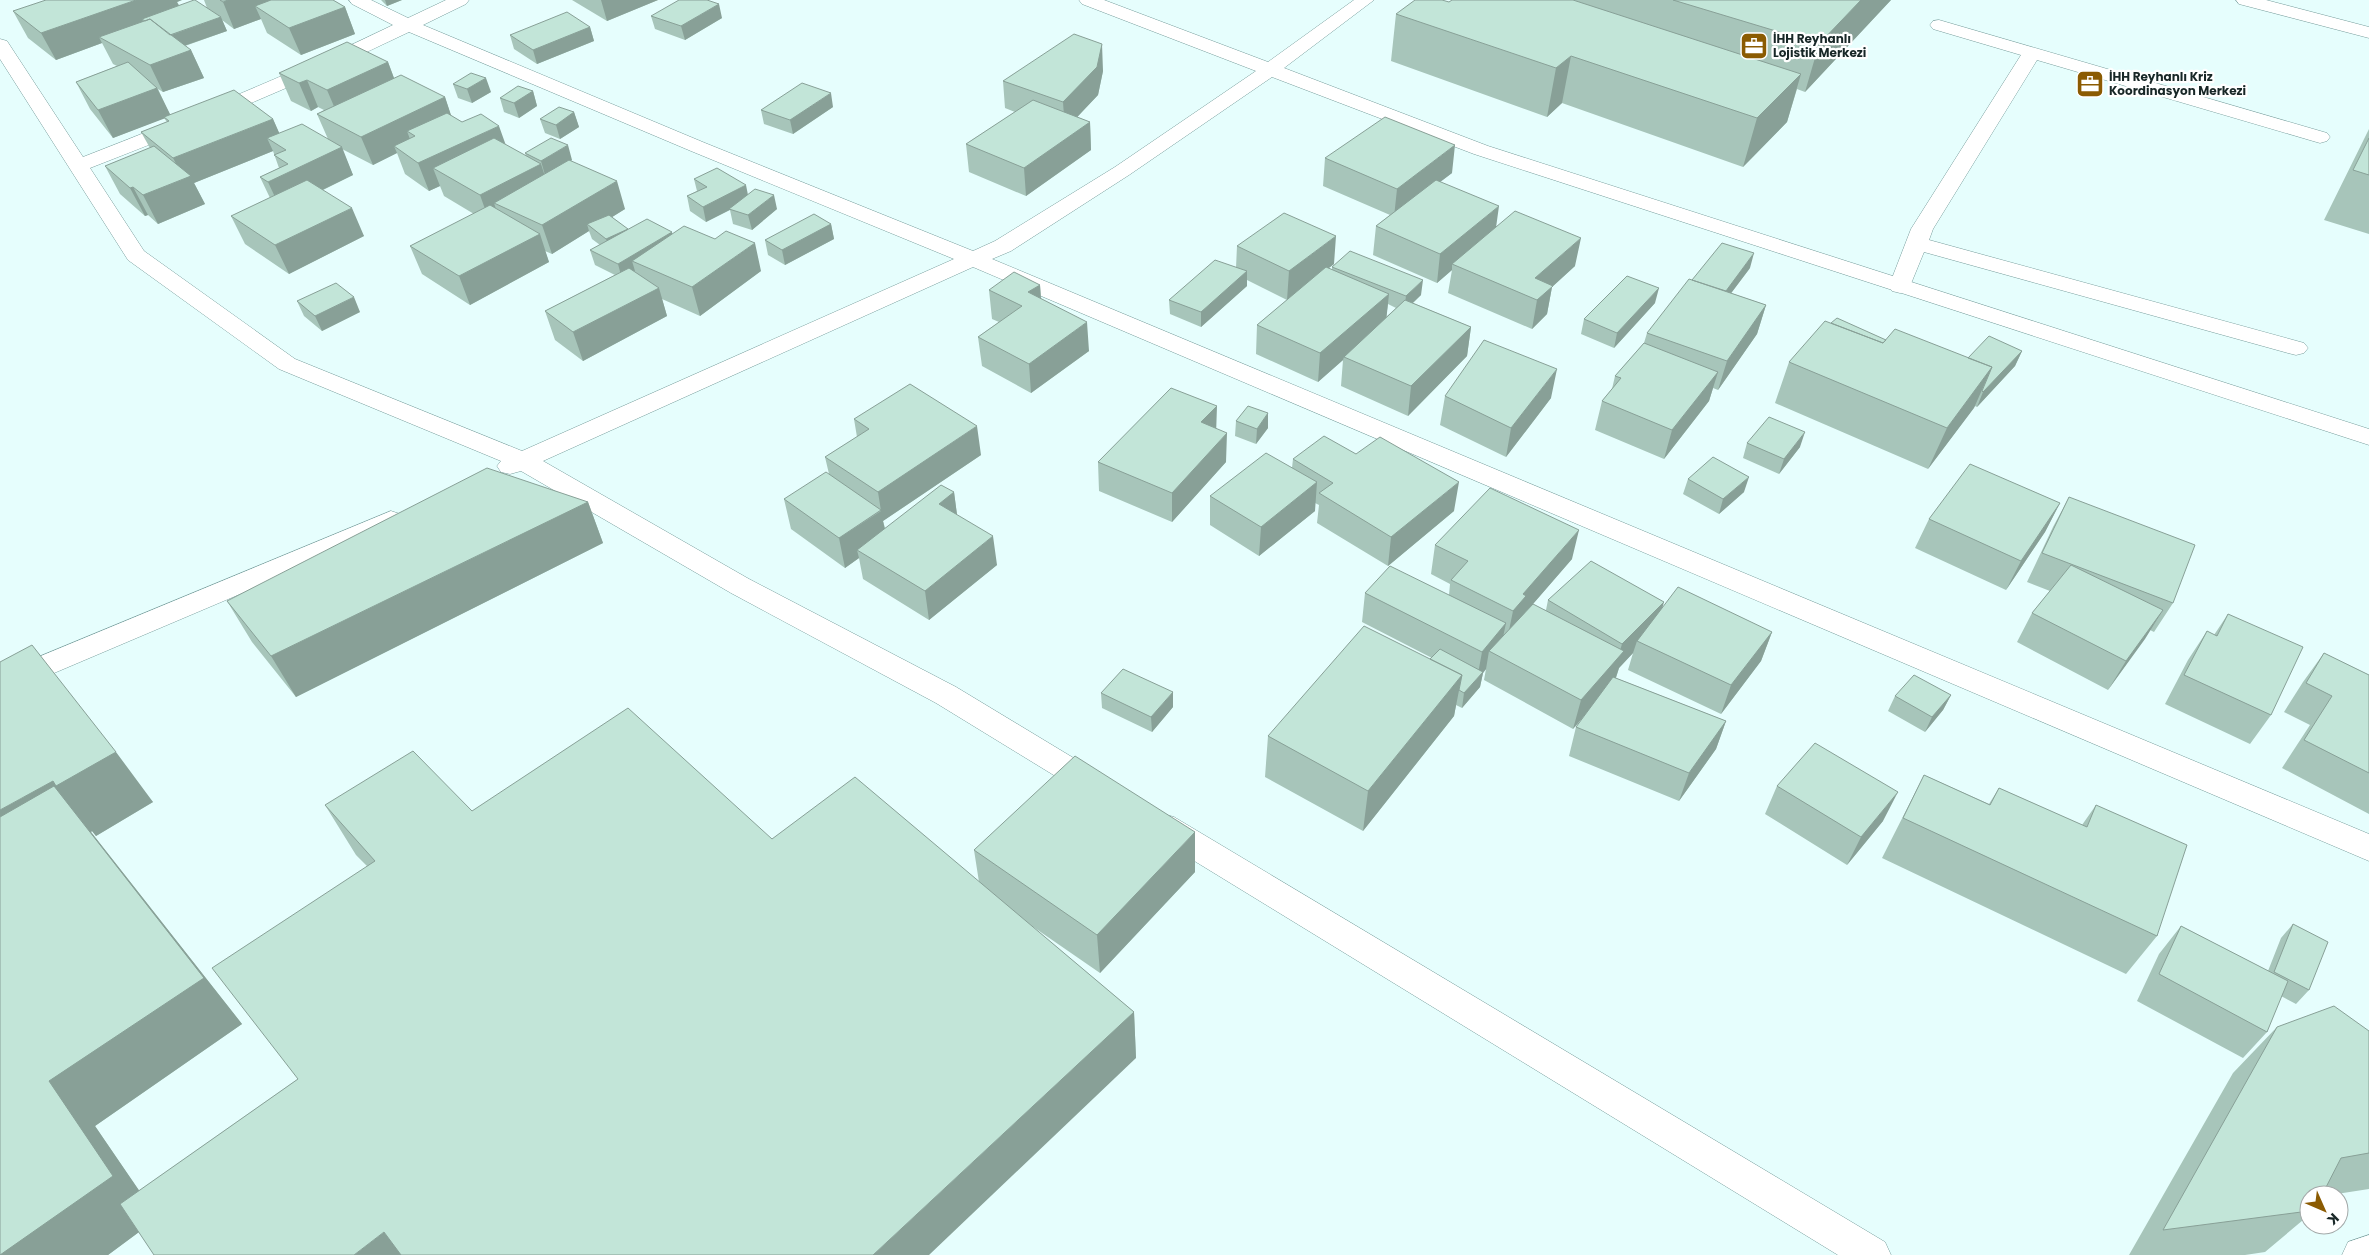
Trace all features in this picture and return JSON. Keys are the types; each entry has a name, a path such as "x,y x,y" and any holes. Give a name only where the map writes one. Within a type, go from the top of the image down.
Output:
{"street":[{"path":"358,0 407,24 698,147 973,259 2369,848"},
{"path":"78,166 208,115 342,57 460,0"},
{"path":"1088,0 1481,150 2369,437"},
{"path":"488,476 846,314 1003,246 1090,191 1270,70 1365,0"},
{"path":"2245,0 2369,33"},
{"path":"1939,25 2320,136"},
{"path":"0,45 136,255 287,364 522,460 740,586 946,695 1116,798"},
{"path":"1900,286 1922,229 2032,52"},
{"path":"1916,243 2296,348"},
{"path":"0,685 411,511"},
{"path":"1141,813 1872,1255"},
{"path":"2361,1255 2369,1253"}],"building":[{"path":"46,0 136,0 41,33 13,11"},
{"path":"195,0 221,17 170,35 150,19 145,21 142,19"},
{"path":"271,0 333,0 345,7 289,28 255,6"},
{"path":"679,0 707,0 719,4 681,26 651,16"},
{"path":"1415,0 1442,0 1449,2 1452,0 1573,0 1801,74 1757,118 1571,56 1556,68 1396,14"},
{"path":"1673,0 1861,0 1819,44"},
{"path":"567,12 590,27 533,50 510,35"},
{"path":"150,19 191,50 150,65 99,37"},
{"path":"1074,34 1102,44 1097,67 1063,102 1003,81"},
{"path":"347,42 388,62 327,90 307,80 299,83 279,73"},
{"path":"128,62 157,88 98,110 76,82"},
{"path":"471,73 486,78 467,89 453,84"},
{"path":"401,75 445,97 361,137 317,114"},
{"path":"802,83 831,93 790,120 761,110"},
{"path":"518,86 533,91 514,103 500,98"},
{"path":"234,90 273,119 173,158 141,132 169,121 164,117"},
{"path":"1033,100 1090,122 1024,168 966,144"},
{"path":"559,107 574,112 556,125 540,119"},
{"path":"447,113 462,122 481,114 499,126 418,163 394,146 415,136 407,131"},
{"path":"1385,117 1455,145 1397,189 1325,158"},
{"path":"302,124 342,147 268,182 260,177 288,164 274,155 286,150 267,138"},
{"path":"494,138 541,164 480,195 433,168"},
{"path":"551,138 568,145 541,161 525,153"},
{"path":"2369,138 2369,175 2353,170"},
{"path":"154,146 191,176 143,195 133,187 130,188 105,166"},
{"path":"569,160 617,181 542,225 494,203"},
{"path":"717,168 746,185 703,207 687,196 707,187 694,179"},
{"path":"307,180 352,208 275,245 231,216"},
{"path":"1436,180 1499,206 1440,254 1376,226"},
{"path":"755,189 774,195 748,215 729,209"},
{"path":"490,205 540,234 459,276 410,246"},
{"path":"1515,211 1581,238 1535,278 1553,286 1537,300 1452,264"},
{"path":"1284,213 1336,236 1289,271 1237,246"},
{"path":"814,214 831,224 782,250 765,240"},
{"path":"609,215 628,229 606,239 587,224"},
{"path":"647,219 672,232 618,264 590,250"},
{"path":"684,226 715,239 726,231 755,243 692,287 632,261"},
{"path":"1722,243 1754,253 1726,291 1692,280"},
{"path":"1350,251 1423,280 1406,296 1332,267"},
{"path":"1215,260 1247,271 1201,312 1169,300"},
{"path":"1326,267 1389,294 1320,353 1257,325"},
{"path":"629,268 659,288 573,332 545,311"},
{"path":"1014,272 1040,285 1028,292 1087,322 1029,364 978,337 1022,306 989,290"},
{"path":"1627,276 1659,288 1617,333 1584,319"},
{"path":"1689,279 1766,305 1727,361 1647,333"},
{"path":"336,283 354,297 315,316 297,301"},
{"path":"1405,300 1471,327 1411,386 1344,357"},
{"path":"1837,318 1886,340 1883,343 1831,323"},
{"path":"1825,321 1883,343 1895,329 1992,367 1947,428 1789,362"},
{"path":"1989,336 2022,351 1983,392 1992,367 1968,358"},
{"path":"1484,340 1557,369 1511,428 1445,396"},
{"path":"1644,343 1718,372 1672,430 1602,401 1621,378 1615,376"},
{"path":"910,384 977,426 878,492 825,457 869,429 854,419"},
{"path":"1171,388 1217,406 1201,422 1227,433 1172,493 1098,462"},
{"path":"1248,406 1268,413 1257,429 1236,421"},
{"path":"1769,417 1805,432 1784,459 1747,443"},
{"path":"1324,436 1356,454 1380,437 1459,482 1391,537 1319,493 1333,483 1293,459"},
{"path":"1266,453 1317,482 1261,527 1210,496"},
{"path":"1713,457 1749,477 1723,499 1688,479"},
{"path":"1970,464 2060,503 2021,561 1929,519"},
{"path":"487,468 588,502 271,656 227,601"},
{"path":"826,472 881,510 839,538 784,499"},
{"path":"941,485 954,492 939,504 993,536 925,591 857,550"},
{"path":"1490,488 1579,530 1523,594 1526,596 1513,611 1451,580 1468,561 1435,545"},
{"path":"2069,497 2195,545 2173,603 2042,553"},
{"path":"1591,561 1664,602 1622,644 1548,600"},
{"path":"2071,565 2163,610 2126,661 2032,613"},
{"path":"1390,566 1506,623 1482,652 1365,593"},
{"path":"1678,587 1772,632 1731,685 1637,641"},
{"path":"1533,604 1624,651 1581,700 1489,651"},
{"path":"2228,614 2303,647 2271,715 2184,675 2207,631 2217,636"},
{"path":"1364,626 1462,675 1368,791 1268,736"},
{"path":"32,645 116,752 56,786 53,781 0,810 0,662"},
{"path":"1440,649 1483,672 1464,693 1459,690 1462,675 1430,659"},
{"path":"2324,653 2369,675 2369,773 2304,740 2332,696 2306,683"},
{"path":"1123,669 1173,692 1151,717 1101,693"},
{"path":"1914,675 1951,695 1932,717 1895,696"},
{"path":"1613,677 1726,721 1689,773 1576,727"},
{"path":"628,708 772,839 855,777 1134,1012 873,1255 401,1255 384,1232 354,1255 154,1255 120,1204 298,1079 212,968 375,861 325,805 413,751 472,811"},
{"path":"1815,743 1898,792 1861,837 1777,786"},
{"path":"1075,756 1195,832 1097,935 974,850"},
{"path":"1924,775 1990,805 1999,788 2087,827 2096,805 2187,845 2157,936 1903,818"},
{"path":"54,786 204,978 49,1081 113,1176 0,1255 0,817"},
{"path":"2293,924 2328,942 2309,990 2274,972"},
{"path":"2181,926 2288,981 2267,1032 2159,974"},
{"path":"2334,1006 2369,1031 2369,1153 2341,1158 2327,1185 2299,1185 2299,1212 2163,1230 2277,1027"}],"place":[{"name":"İHH Reyhanlı Lojistik Merkezi","path":"1754,46"},
{"name":"İHH Reyhanlı Kriz Koordinasyon Merkezi","path":"2090,84"}]}
